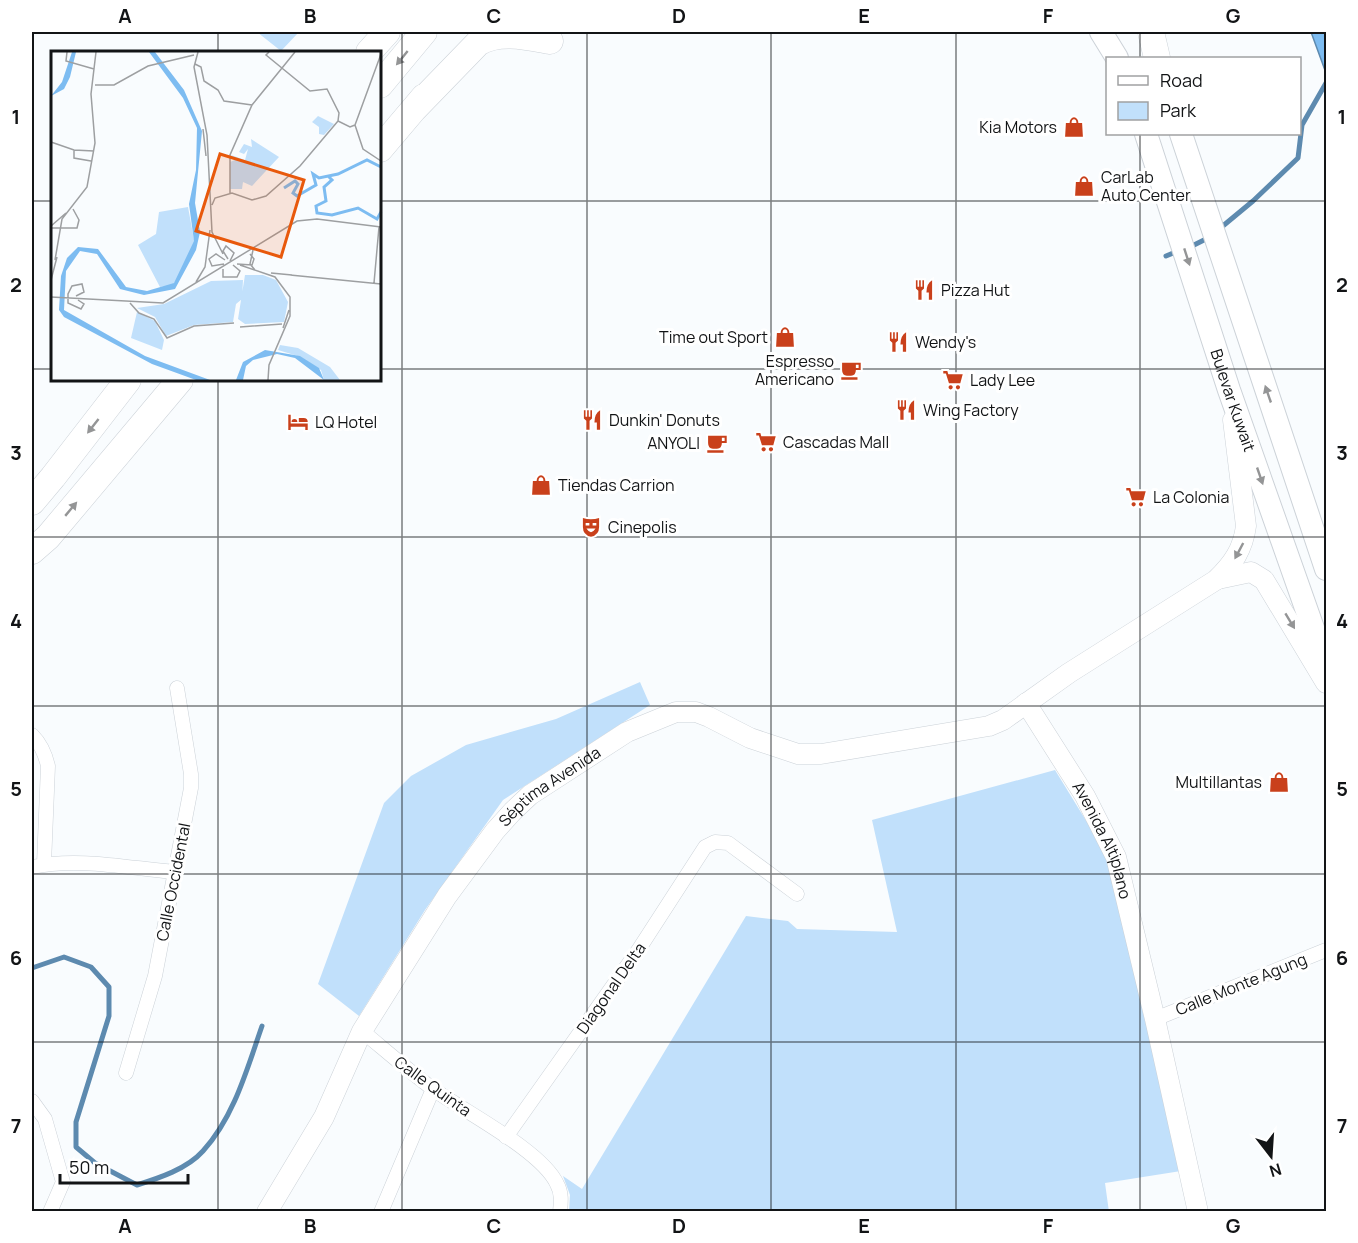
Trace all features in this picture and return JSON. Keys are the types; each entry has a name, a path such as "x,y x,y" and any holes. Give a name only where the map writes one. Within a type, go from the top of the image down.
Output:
{"highway":[{"path":"370,51 387,32"},
{"path":"381,84 424,32"},
{"path":"381,148 478,32"},
{"path":"1151,32 1157,57"},
{"path":"414,109 478,43 485,39 520,35 550,41"},
{"path":"32,502 127,381"},
{"path":"32,551 48,537 179,381"}],"main road":[{"path":"1101,32 1116,57"},
{"path":"1137,32 1151,57"},
{"name":"Bulevar Kuwait","path":"1146,135 1229,390 1326,665"},
{"name":"Bulevar Kuwait","path":"1181,135 1326,569"}],"street":[{"path":"1026,703 1216,580 1230,567 1244,541 1246,526 1229,390"},
{"path":"1216,580 1251,572 1264,580 1326,683"},
{"name":"Calle Occidental","path":"126,1073 155,976 191,781 177,688"},
{"name":"Avenida Altiplano","path":"1026,703 1085,796 1116,857 1155,1019 1197,1212"},
{"name":"Séptima Avenida","path":"267,1212 324,1117 362,1031 447,896 513,811 530,795 627,732 676,712 696,712 750,738 780,749 798,754 821,754 989,726 1003,720 1026,703"},
{"path":"32,735 44,752 48,766 38,866 77,863 174,872"},
{"name":"Diagonal Delta","path":"506,1137 639,949 705,846 715,842 728,843 797,894"},
{"path":"1325,950 1326,965"},
{"name":"Calle Monte Agung","path":"1155,1019 1325,950"},
{"name":"Calle Quinta","path":"362,1031 433,1089 506,1137"},
{"path":"381,1212 433,1089"},
{"path":"32,1101 45,1119 63,1182 50,1212"},
{"path":"506,1137 547,1170 557,1184 561,1199 560,1212"}],"green space":[{"path":"257,32 299,32 281,51"},
{"path":"640,682 650,705 503,800 425,910 359,1016 318,984 384,803 411,776 466,745 556,719"},
{"path":"1055,770 1109,858 1181,1171 1105,1183 1109,1212 569,1211 570,1195 563,1176 582,1189 746,916 788,921 797,929 897,932 872,820"}],"water":[{"path":"1311,32 1326,32 1326,73"}],"waterway":[{"path":"1301,133 1302,125 1326,83"},
{"path":"1218,230 1253,201 1298,158 1301,135"},
{"path":"1190,247 1208,238"},
{"path":"1166,256 1178,251"},
{"path":"32,968 64,957 91,967 109,987 109,1016 76,1122 76,1147 95,1163 137,1185 181,1168 203,1151 214,1138 239,1092 262,1026"}],"place":[{"name":"Kia Motors","path":"1074,127"},
{"name":"CarLab Auto Center","path":"1084,186"},
{"name":"Pizza Hut","path":"924,290"},
{"name":"Time out Sport","path":"785,337"},
{"name":"Wendy's","path":"898,342"},
{"name":"Espresso Americano","path":"851,370"},
{"name":"Lady Lee","path":"953,380"},
{"name":"Wing Factory","path":"906,410"},
{"name":"Dunkin' Donuts","path":"592,420"},
{"name":"LQ Hotel","path":"298,422"},
{"name":"Cascadas Mall","path":"766,442"},
{"name":"ANYOLI","path":"717,443"},
{"name":"Tiendas Carrion","path":"541,485"},
{"name":"La Colonia","path":"1136,497"},
{"name":"Cinepolis","path":"591,527"},
{"name":"Multillantas","path":"1279,782"}]}
